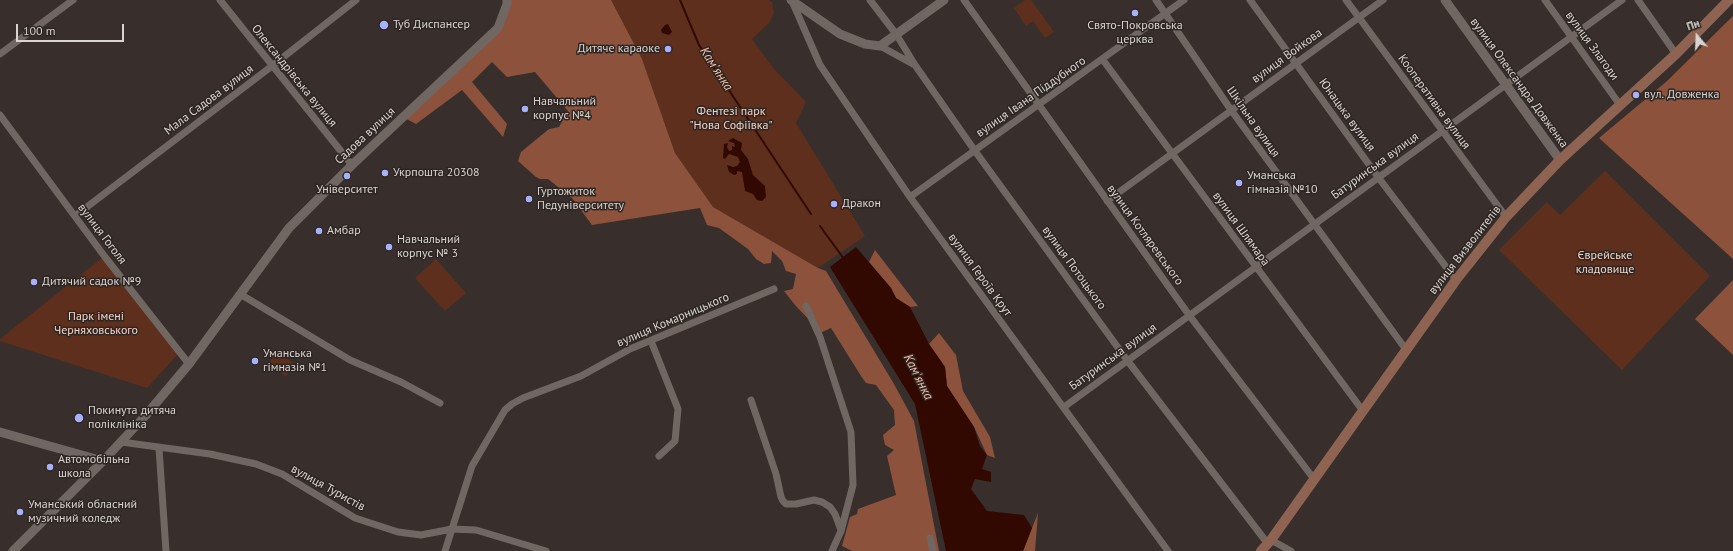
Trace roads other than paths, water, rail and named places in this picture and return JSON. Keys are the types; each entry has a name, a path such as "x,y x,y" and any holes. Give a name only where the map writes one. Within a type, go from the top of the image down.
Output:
{"main road":[{"name":"вулиця Визволителів","path":"1267,545 1407,351 1456,280 1506,216 1560,160 1676,54 1729,0"}],"street":[{"path":"0,54 73,0"},
{"name":"Олександрівська вулиця","path":"220,0 352,165"},
{"name":"Мала Садова вулиця","path":"75,216 356,0"},
{"name":"Садова вулиця","path":"13,551 121,442 190,364 289,228 352,165 498,28 507,4 507,0"},
{"name":"вулиця Потоцького","path":"870,0 896,34 915,66 975,151 1127,360 1267,545"},
{"path":"880,46 944,0"},
{"name":"вулиця Котляревського","path":"964,0 1038,106 1189,315 1314,479"},
{"name":"Шкільна вулиця","path":"1156,0 1231,110 1407,351"},
{"name":"вулиця Івана Піддубного","path":"910,197 1103,60 1165,12 1184,0"},
{"name":"Юнацька вулиця","path":"1250,0 1378,177 1456,280"},
{"name":"Кооперативна вулиця","path":"1346,0 1441,131 1506,216"},
{"name":"вулиця Войкова","path":"1107,201 1383,0"},
{"name":"вулиця Олександра Довженка","path":"1445,0 1560,160"},
{"name":"вулиця Злагоди","path":"1545,0 1620,105"},
{"name":"Батуринська вулиця","path":"1064,407 1622,0"},
{"path":"1638,0 1676,54"},
{"path":"791,1 840,34 864,44 880,46 915,66"},
{"name":"вулиця Героїв Крут","path":"791,1 820,65 910,197 1168,551"},
{"name":"вулиця Шлямара","path":"1103,60 1363,411"},
{"name":"вулиця Гоголя","path":"0,115 105,257 190,364"},
{"name":"вулиця Комарницького","path":"445,551 472,466 505,410 523,398 581,376 630,349 774,289"},
{"path":"240,294 350,360 401,382 424,396 440,403"},
{"path":"806,306 820,337 851,432 853,486 841,531 832,551"},
{"path":"651,341 678,409 675,441 659,456"},
{"path":"751,400 773,463 783,501 786,504 796,504 814,500 830,506 835,514 841,531"},
{"path":"0,432 103,461"},
{"name":"вулиця Туристів","path":"121,442 210,454 256,464 282,474 355,518 398,532 421,535 452,528 476,530 546,551"},
{"path":"159,448 166,551"},
{"path":"930,538 933,551"},
{"path":"1267,545 1291,551"}],"water":[{"path":"668,24 672,32 669,35 662,33 661,30"},
{"path":"733,138 742,143 741,150 748,159 753,175 765,186 766,197 762,201 757,200 753,194 745,191 742,172 737,171 737,174 734,175 729,172 727,165 733,167 737,166 740,162 738,157 729,154 725,159 723,158 724,144 728,143 727,147 729,151 732,150 732,146 735,147 734,143 728,141"},
{"path":"856,247 891,288 896,298 910,307 929,344 945,367 947,386 974,427 980,446 987,455 982,469 991,472 991,482 975,479 971,489 987,511 1024,515 1032,528 1023,551 946,551 915,404 830,267"}],"waterway":[{"name":"Кам'янка","path":"680,0 699,45 811,214"},
{"name":"Кам'янка","path":"820,226 844,259"}],"place":[{"name":"Свято-Покровська церква","path":"1135,13"},
{"name":"Туб Диспансер","path":"384,25"},
{"name":"Дитяче караоке","path":"668,49"},
{"name":"вул. Довженка","path":"1636,95"},
{"name":"Навчальний корпус №4","path":"525,109"},
{"name":"Укрпошта 20308","path":"385,173"},
{"name":"Університет","path":"347,176"},
{"name":"Уманська гімназія №10","path":"1239,183"},
{"name":"Гуртожиток Педуніверситету","path":"529,199"},
{"name":"Дракон","path":"834,204"},
{"name":"Амбар","path":"319,231"},
{"name":"Навчальний корпус № 3","path":"389,247"},
{"name":"Дитячий садок №9","path":"34,282"},
{"name":"Уманська гімназія №1","path":"255,361"},
{"name":"Покинута дитяча поліклініка","path":"79,418"},
{"name":"Автомобільна школа","path":"50,467"},
{"name":"Уманський обласний музичний коледж","path":"20,512"}],"park label":[{"name":"Фентезі парк \"Нова Софіївка\"","path":"731,119"},
{"name":"Єврейське кладовище","path":"1605,263"},
{"name":"Парк імені Черняховського","path":"96,324"}]}
